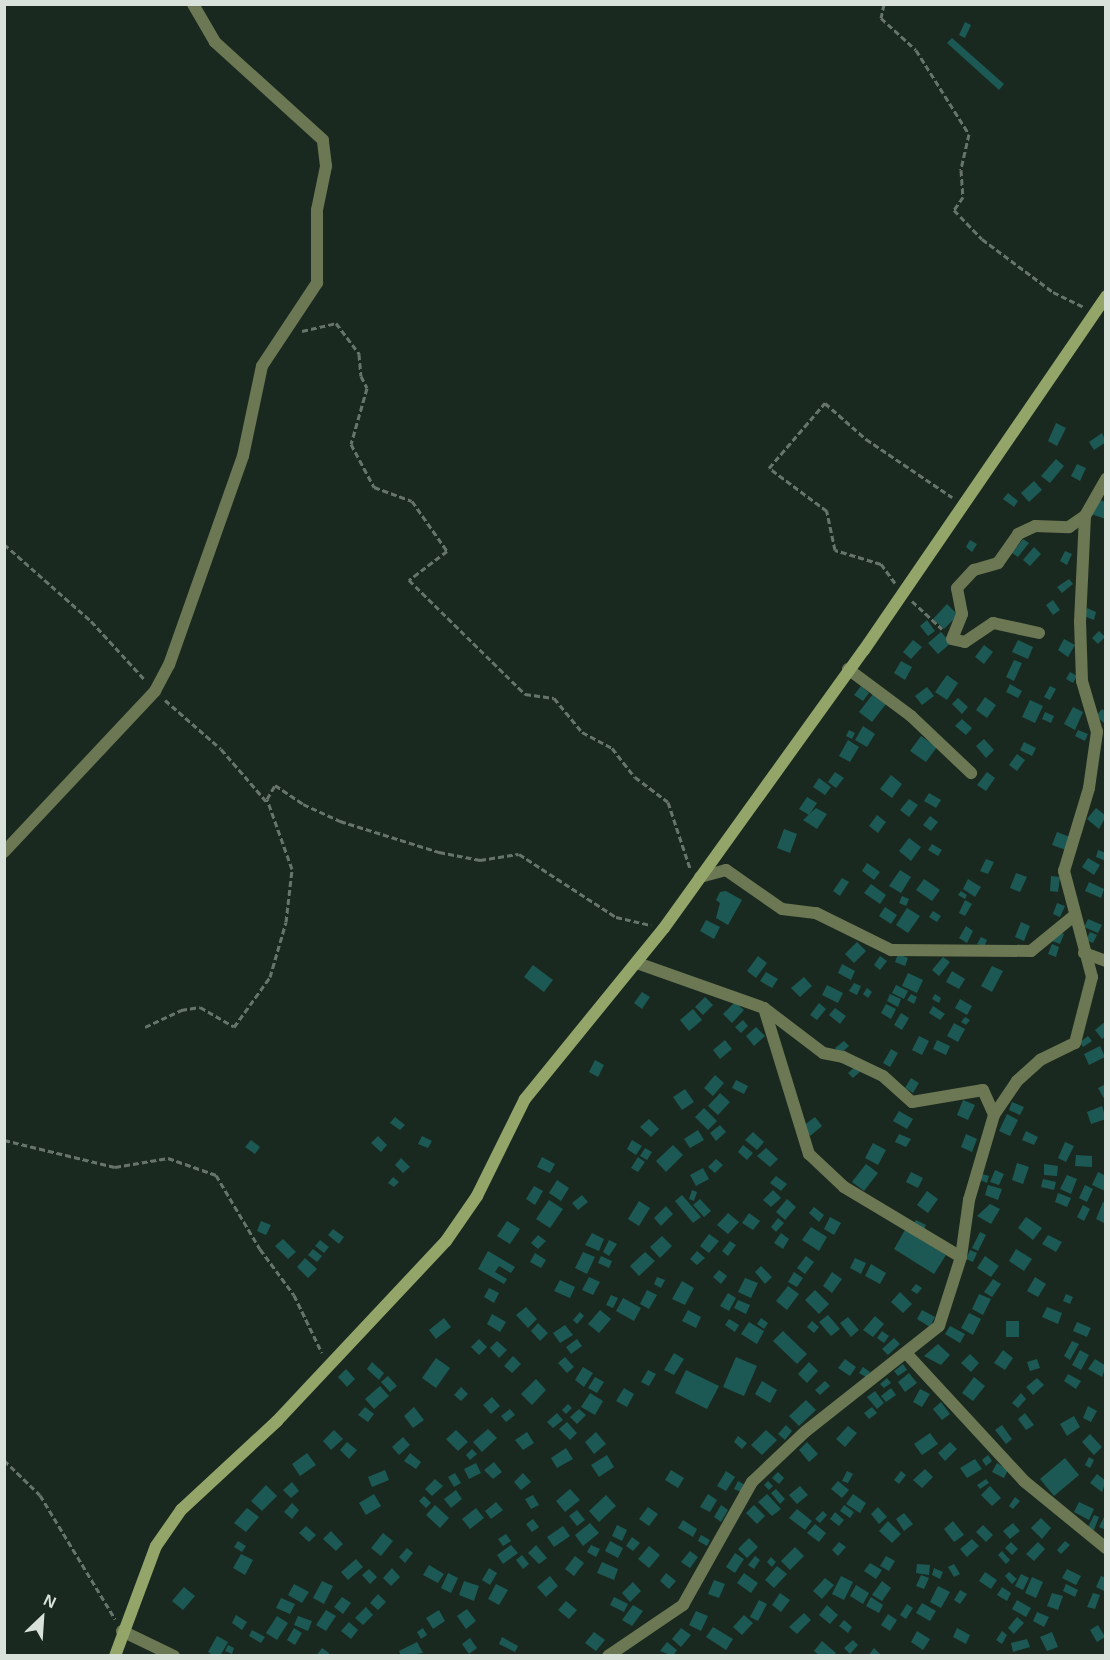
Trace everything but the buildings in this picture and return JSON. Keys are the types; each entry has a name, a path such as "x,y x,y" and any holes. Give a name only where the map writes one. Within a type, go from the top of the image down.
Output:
{"main road":[{"path":"115,1656 122,1631 156,1546 181,1510 277,1421 446,1241 477,1196 525,1099 664,928 903,593 1106,296"}],"street":[{"path":"4,852 155,691 196,595 243,456 262,366 317,283 317,210 326,166 323,140 215,42 193,4"},
{"path":"1039,633 993,623 965,642 952,639 962,614 957,588 974,570 998,563 1018,534 1035,526 1069,527 1085,516 1106,479"},
{"path":"608,1656 683,1605 752,1482 806,1431 939,1326 961,1257 969,1200 994,1115 1017,1081 1040,1060 1075,1043 1092,977 1064,871 1089,789 1097,732 1082,681 1080,622 1085,516"},
{"path":"848,669 911,716 971,773"},
{"path":"700,877 726,870 782,909 816,913 891,950 1031,951 1075,915"},
{"path":"1084,953 1106,961"},
{"path":"637,963 764,1008 823,1053 843,1057 884,1076 912,1102 983,1090 994,1115"},
{"path":"764,1008 808,1154 844,1187 961,1257"},
{"path":"906,1353 1024,1481 1106,1548"},
{"path":"122,1631 174,1656"}],"path":[{"path":"884,4 881,18 916,50 969,134 961,170 963,197 954,210 982,239 1053,292 1094,312"},
{"path":"284,334 336,323 359,354 361,376 367,388 351,444 374,487 412,501 447,551 409,580 525,694 554,698 582,732 612,748 635,777 668,802 687,865 700,877"},
{"path":"952,639 903,593 881,564 835,550 827,511 769,468 780,452 825,403 866,439 965,504"},
{"path":"4,544 91,621 155,691 221,749 269,803 292,869 286,922 270,977 234,1027 200,1007 181,1010 146,1027"},
{"path":"269,803 275,785 303,804 340,821 439,852 480,860 519,854 616,917 664,928"},
{"path":"4,1140 115,1167 168,1158 216,1175 260,1249 294,1294 328,1365"},
{"path":"4,1460 40,1495 122,1631"}]}
